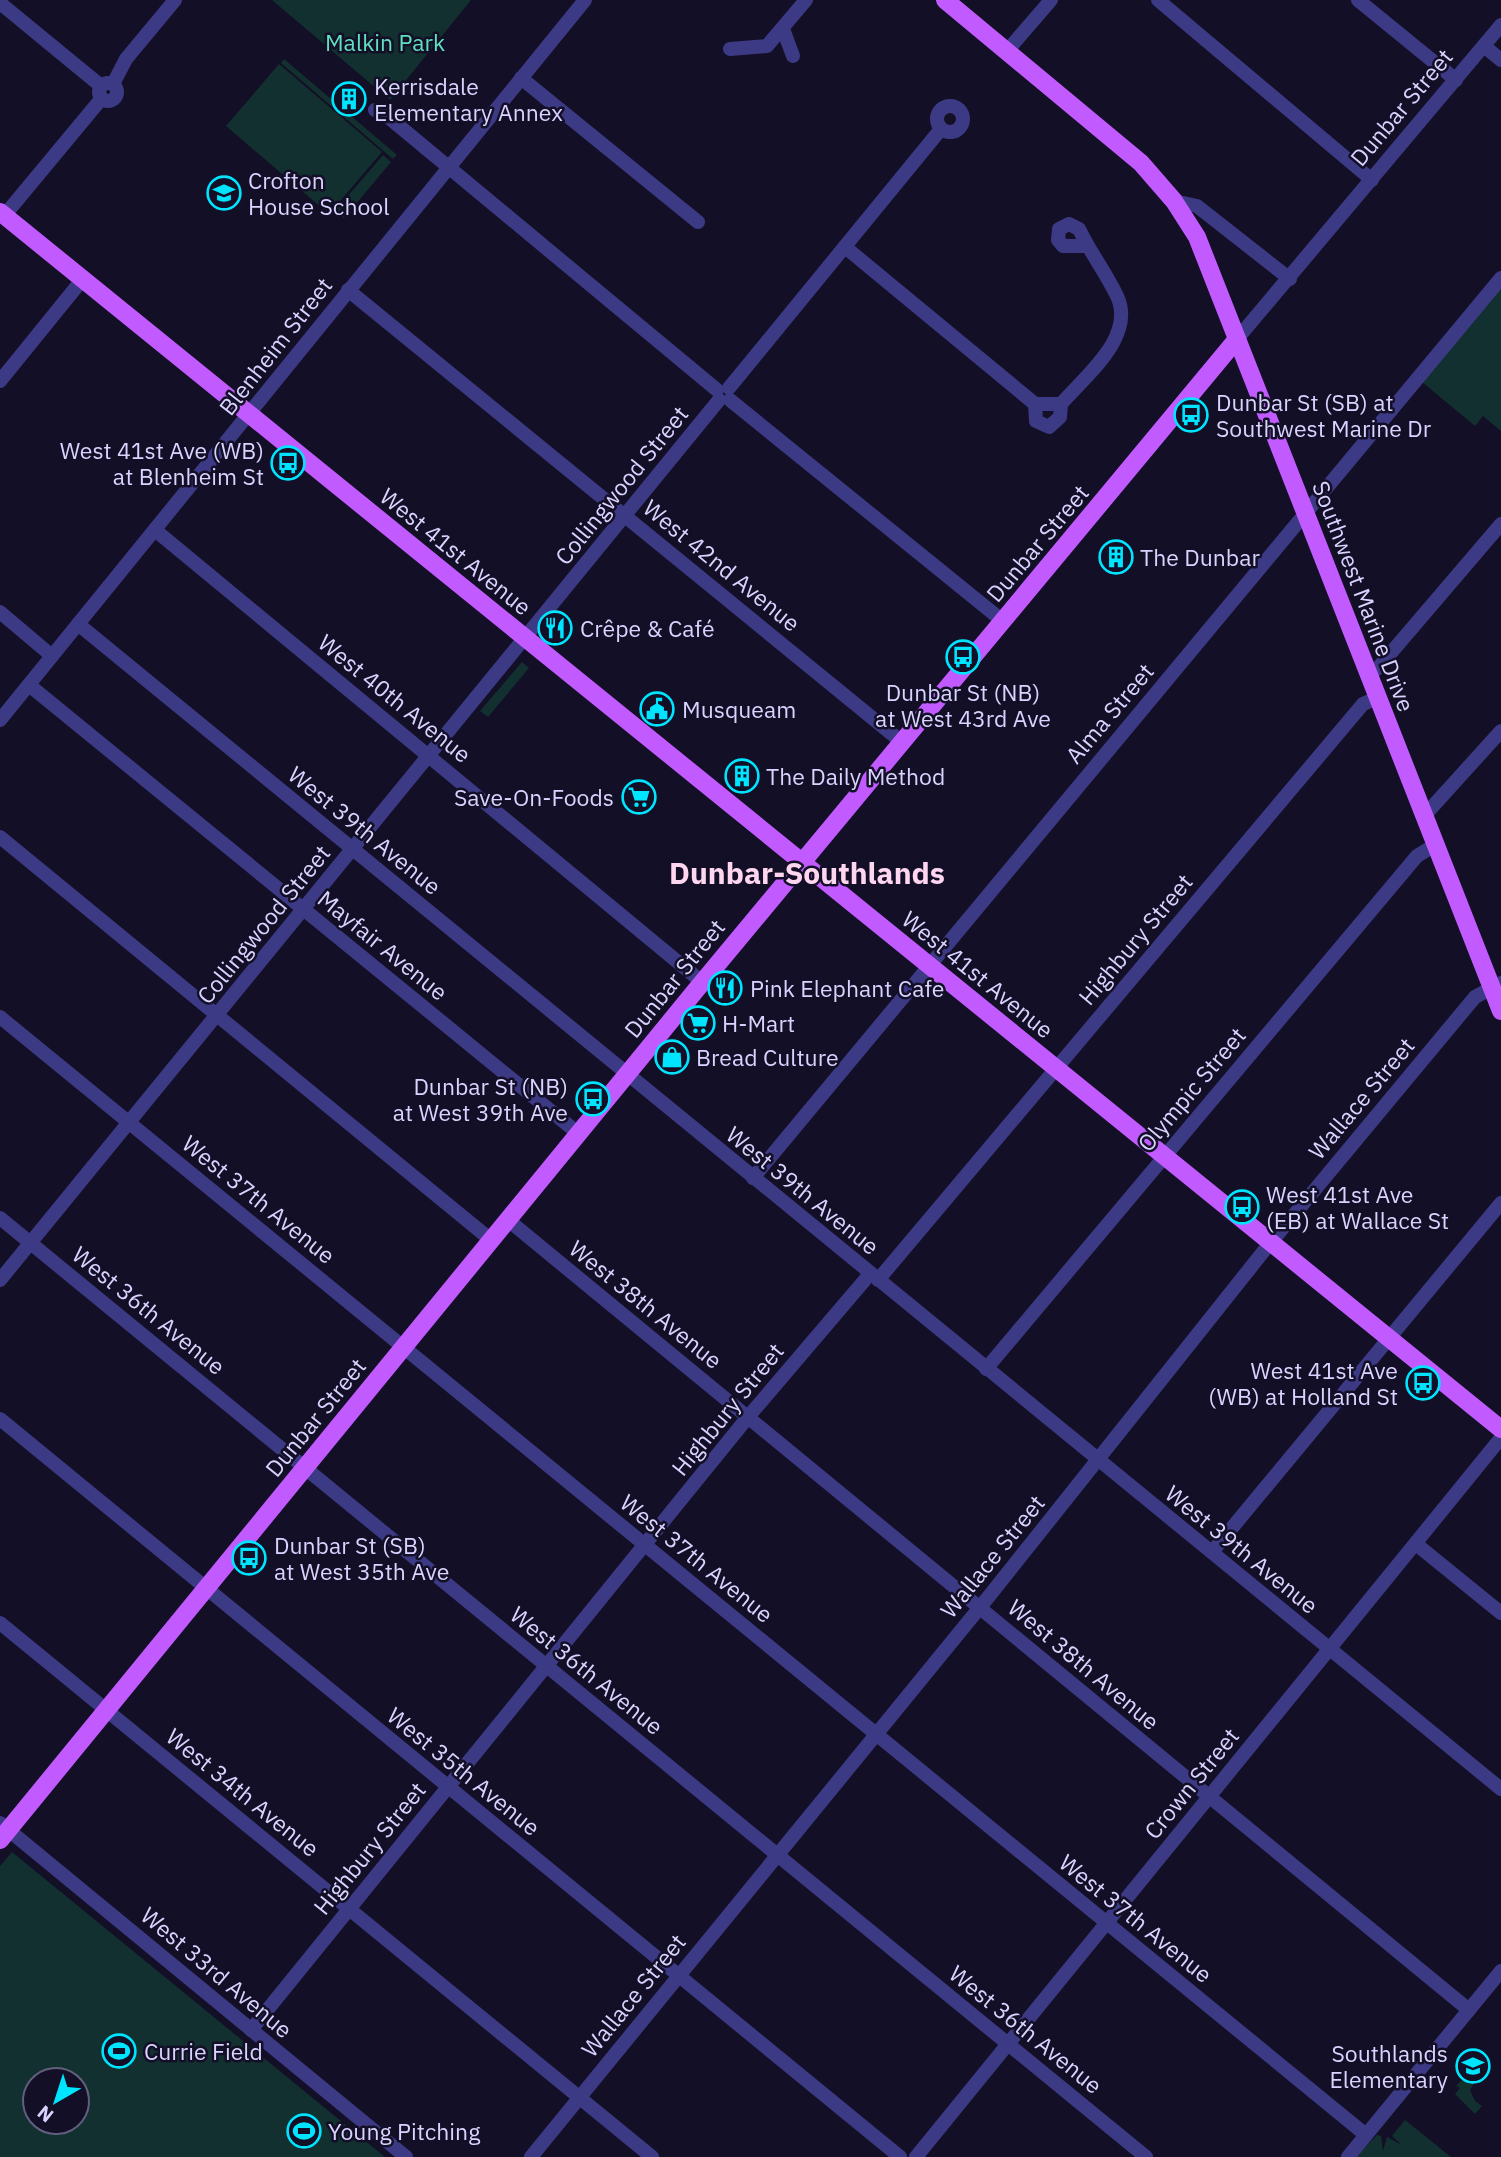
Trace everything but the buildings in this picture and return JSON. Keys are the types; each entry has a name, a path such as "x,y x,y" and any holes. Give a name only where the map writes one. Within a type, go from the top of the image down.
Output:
{"main road":[{"name":"Southwest Marine Drive","path":"945,0 1141,163 1174,201 1197,237 1435,845 1496,986 1501,1011"},
{"name":"West 41st Avenue","path":"2,214 1501,1429"},
{"name":"Dunbar Street","path":"3,1831 107,1710 702,982 1237,339"}],"street":[{"path":"2,214 175,0"},
{"name":"Blenheim Street","path":"0,720 251,415 348,290 585,0"},
{"path":"730,49 767,46 806,0"},
{"path":"1007,51 1051,0"},
{"path":"1158,0 1372,180"},
{"path":"1358,0 1456,80"},
{"path":"0,3 105,89"},
{"name":"Dunbar Street","path":"1237,339 1501,25"},
{"path":"783,29 793,56"},
{"path":"1484,46 1501,60"},
{"path":"521,78 698,222"},
{"path":"375,110 387,116 1004,622"},
{"name":"Collingwood Street","path":"0,1280 941,129"},
{"name":"Southwest Marine Drive","path":"1174,201 1197,206 1290,279"},
{"path":"1035,404 1036,421 1049,427 1060,417 1061,404 1119,335 1124,318 1117,297 1087,246"},
{"path":"845,247 1035,404 1061,404"},
{"name":"Alma Street","path":"753,1178 928,964 1501,278"},
{"path":"0,381 82,280"},
{"name":"West 42nd Avenue","path":"348,290 903,743"},
{"path":"1368,675 1378,668 1501,524"},
{"name":"West 40th Avenue","path":"155,530 702,982"},
{"path":"0,612 52,656"},
{"name":"West 39th Avenue","path":"78,624 1501,1789"},
{"name":"Mayfair Avenue","path":"29,685 579,1134"},
{"name":"Highbury Street","path":"251,2030 748,1417 1056,1069 1363,704 1377,698"},
{"path":"1424,816 1433,810 1501,731"},
{"path":"0,837 491,1240"},
{"name":"Olympic Street","path":"986,1369 1417,856 1435,845"},
{"name":"Wallace Street","path":"531,2157 980,1607 1270,1242 1475,997 1496,986"},
{"name":"West 37th Avenue","path":"0,1017 1366,2135"},
{"path":"1212,1552 1501,1203"},
{"name":"West 36th Avenue","path":"0,1218 1146,2157"},
{"name":"West 38th Avenue","path":"508,1220 1469,2010"},
{"name":"West 35th Avenue","path":"0,1419 900,2157"},
{"name":"Crown Street","path":"916,2157 1501,1438"},
{"path":"1416,1544 1501,1613"},
{"name":"West 34th Avenue","path":"0,1623 652,2157"},
{"name":"West 33rd Avenue","path":"3,1831 406,2157"},
{"path":"1348,2157 1501,1971"}],"green space":[{"name":"Malkin Park","path":"272,0 471,0 390,100"},
{"path":"284,59 397,155 393,159 281,63"},
{"path":"279,64 382,152 329,214 226,126"},
{"path":"383,155 391,162 344,218 335,211"},
{"path":"1501,287 1501,431 1483,416 1475,426 1422,382"},
{"path":"522,662 529,668 488,717 480,711"},
{"path":"12,1852 385,2157 0,2157 0,1866"},
{"path":"1485,2065 1470,2090 1475,2101 1482,2106 1475,2114 1455,2094 1460,2088 1456,2086 1469,2073"},
{"path":"1405,2120 1451,2157 1355,2157 1377,2135 1381,2136 1383,2151 1387,2137 1402,2145 1392,2136"}],"place":[{"name":"Kerrisdale Elementary Annex","path":"349,99"},
{"name":"Crofton House School","path":"224,193"},
{"name":"Dunbar St (SB) at Southwest Marine Dr","path":"1191,415"},
{"name":"West 41st Ave (WB) at Blenheim St","path":"288,463"},
{"name":"The Dunbar","path":"1116,557"},
{"name":"Crêpe & Café","path":"555,628"},
{"name":"Dunbar St (NB) at West 43rd Ave","path":"963,657"},
{"name":"Musqueam","path":"657,709"},
{"name":"The Daily Method","path":"742,776"},
{"name":"Save-On-Foods","path":"639,797"},
{"name":"Pink Elephant Cafe","path":"725,988"},
{"name":"H-Mart","path":"698,1023"},
{"name":"Bread Culture","path":"672,1057"},
{"name":"Dunbar St (NB) at West 39th Ave","path":"593,1099"},
{"name":"West 41st Ave (EB) at Wallace St","path":"1242,1207"},
{"name":"West 41st Ave (WB) at Holland St","path":"1423,1383"},
{"name":"Dunbar St (SB) at West 35th Ave","path":"249,1558"},
{"name":"Currie Field","path":"119,2051"},
{"name":"Southlands Elementary","path":"1473,2066"},
{"name":"Young Pitching","path":"304,2131"}],"district":[{"name":"Dunbar-Southlands","path":"807,872"}]}
